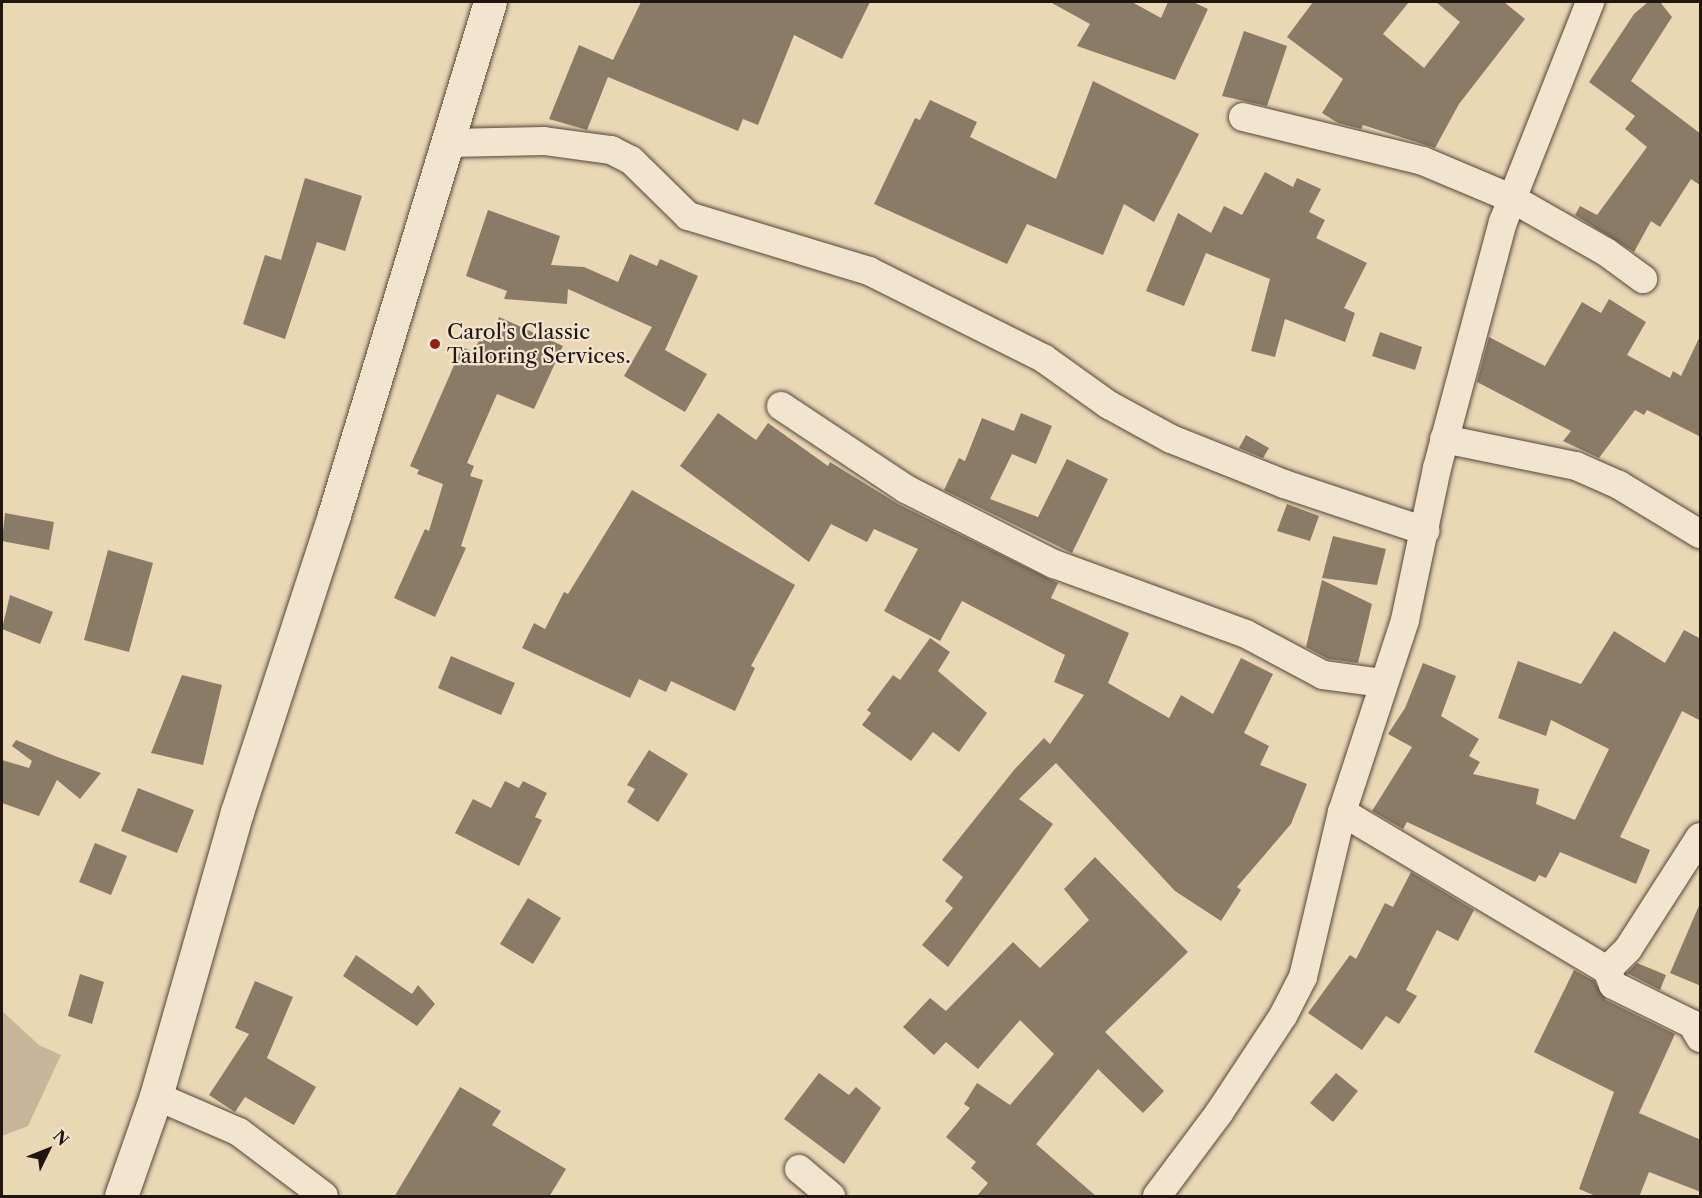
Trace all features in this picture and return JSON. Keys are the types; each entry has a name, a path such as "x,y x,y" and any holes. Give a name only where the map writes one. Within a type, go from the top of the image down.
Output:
{"street":[{"path":"121,1197 156,1096 237,812 448,143 490,2"},
{"path":"1157,1197 1232,1094 1283,1016 1303,977 1342,812 1405,620 1444,439 1511,198 1590,2"},
{"path":"1243,117 1423,161 1511,198 1606,252 1643,279"},
{"path":"448,143 544,141 610,150 631,160 688,216 869,271 1033,352 1110,405 1171,439 1284,484 1425,531"},
{"path":"781,406 906,489 1054,564 1246,634 1323,675 1383,683"},
{"path":"1444,439 1576,466 1619,485 1701,534"},
{"path":"1342,812 1607,970 1613,985 1692,1024 1699,1046"},
{"path":"1607,970 1628,949 1701,837"},
{"path":"156,1096 239,1132 324,1197"},
{"path":"800,1169 831,1197"}],"shaded area":[{"path":"2,1011 39,1045 61,1055 28,1126 2,1136"}],"building":[{"path":"641,2 870,2 842,59 794,35 758,125 743,119 738,131 608,77 587,130 549,119 579,45 613,60"},
{"path":"1050,2 1132,2 1161,18 1168,2 1193,2 1208,9 1175,80 1077,46 1090,24"},
{"path":"1313,2 1409,2 1383,34 1424,68 1460,22 1436,2 1504,2 1525,19 1459,104 1435,148 1363,125 1361,129 1338,123 1322,113 1343,79 1287,37"},
{"path":"1648,2 1660,2 1672,17 1631,81 1701,134 1701,186 1691,179 1660,227 1651,221 1634,252 1575,215 1580,206 1597,215 1647,147 1625,129 1635,116 1589,82 1634,14"},
{"path":"1244,31 1287,46 1267,106 1222,96"},
{"path":"1093,81 1199,134 1154,222 1124,204 1103,255 1027,224 1007,264 874,204 915,118 920,120 930,100 977,122 970,137 1056,179"},
{"path":"1265,172 1293,187 1297,178 1321,189 1309,212 1325,220 1316,238 1367,263 1344,308 1355,313 1345,342 1285,319 1275,357 1251,351 1270,279 1206,253 1184,306 1146,291 1178,213 1211,233 1224,206 1242,215"},
{"path":"305,178 362,196 345,251 317,242 285,339 243,324 265,255 281,260"},
{"path":"488,210 560,236 551,265 584,267 618,282 630,254 657,266 660,259 698,276 665,350 707,374 685,412 624,376 652,327 568,289 567,304 504,299 507,291 466,276"},
{"path":"1609,299 1646,322 1627,355 1670,378 1673,371 1681,376 1701,334 1701,437 1647,410 1644,415 1635,410 1599,458 1563,441 1571,431 1477,382 1489,337 1545,366 1582,302 1601,313"},
{"path":"499,317 563,346 534,409 497,394 467,463 474,466 470,476 483,480 461,546 466,548 435,617 394,598 425,529 429,531 443,484 417,474 419,470 410,466 462,347 474,352 480,338 491,343"},
{"path":"1380,332 1422,347 1415,370 1372,356"},
{"path":"718,413 756,440 768,423 828,466 830,462 898,504 1058,583 1051,598 1129,633 1108,683 1169,718 1181,695 1213,714 1241,658 1273,674 1244,733 1269,746 1260,765 1307,784 1291,824 1237,887 1241,890 1221,921 1175,891 1056,763 1019,799 1053,824 948,967 922,945 953,908 945,901 963,877 942,860 1014,770 1044,738 1050,744 1084,695 1054,682 1065,655 962,601 940,641 884,611 918,549 874,529 867,542 831,524 809,562 680,466"},
{"path":"1021,413 1052,426 1036,464 1012,454 990,499 1038,517 1067,459 1108,479 1072,553 944,490 959,458 965,461 982,418 1014,431"},
{"path":"1246,435 1269,448 1263,458 1239,448"},
{"path":"632,490 795,585 751,666 755,668 735,711 671,681 666,692 639,679 630,698 522,648 534,623 545,629 564,592 568,594"},
{"path":"1287,504 1319,516 1310,541 1277,531"},
{"path":"5,513 54,522 49,550 2,541"},
{"path":"1333,536 1386,549 1377,585 1322,578"},
{"path":"108,550 153,563 129,652 84,640"},
{"path":"1322,580 1372,604 1358,663 1328,659 1306,647"},
{"path":"10,595 53,612 40,644 2,629"},
{"path":"1684,630 1701,639 1701,721 1682,711 1620,837 1650,850 1636,884 1560,852 1546,878 1539,875 1535,882 1407,822 1403,829 1372,811 1412,747 1388,734 1405,708 1423,663 1456,676 1441,716 1479,739 1469,756 1480,762 1473,774 1539,789 1536,804 1575,820 1609,749 1551,720 1546,736 1498,718 1518,661 1581,684 1614,631 1665,663"},
{"path":"930,638 950,652 938,671 987,713 959,752 933,732 911,761 862,725 871,713 867,710 893,675 900,680"},
{"path":"451,656 515,683 501,715 438,688"},
{"path":"182,675 222,685 203,765 151,753"},
{"path":"16,740 101,773 80,799 57,780 39,816 2,803 2,760 29,768 32,761 12,746"},
{"path":"649,750 688,774 658,822 627,802 635,789 627,785"},
{"path":"505,781 519,788 523,781 547,793 535,817 542,820 519,866 455,833 473,799 491,808"},
{"path":"138,788 194,810 177,853 121,831"},
{"path":"95,843 127,856 111,895 79,882"},
{"path":"1095,857 1188,952 1105,1032 1164,1091 1143,1113 1098,1069 1036,1144 1097,1197 976,1197 988,1183 971,1168 976,1162 946,1137 970,1108 964,1104 977,1083 1010,1105 1054,1054 1020,1020 978,1069 946,1042 934,1055 903,1027 930,998 946,1011 1013,942 1040,968 1089,920 1064,889"},
{"path":"1411,872 1474,910 1458,941 1437,930 1406,990 1417,996 1399,1024 1386,1016 1362,1050 1308,1013 1350,955 1356,959 1385,903 1393,907"},
{"path":"528,898 561,918 533,964 500,944"},
{"path":"1701,901 1701,986 1670,973"},
{"path":"356,955 412,994 418,985 435,1004 417,1026 343,976"},
{"path":"1637,963 1666,975 1660,990 1627,973"},
{"path":"1574,970 1594,981 1606,1000 1675,1034 1639,1113 1701,1140 1701,1192 1649,1172 1639,1197 1598,1197 1579,1189 1614,1092 1534,1052"},
{"path":"80,974 104,982 92,1024 68,1016"},
{"path":"255,981 293,997 267,1058 316,1087 294,1125 245,1097 235,1112 209,1095 249,1034 235,1028"},
{"path":"819,1073 849,1095 856,1087 881,1108 844,1164 784,1119"},
{"path":"1336,1073 1358,1091 1333,1122 1310,1103"},
{"path":"460,1087 501,1111 492,1125 566,1169 549,1197 394,1197"}],"place":[{"name":"Carol's Classic Tailoring Services.","path":"435,344"}]}
